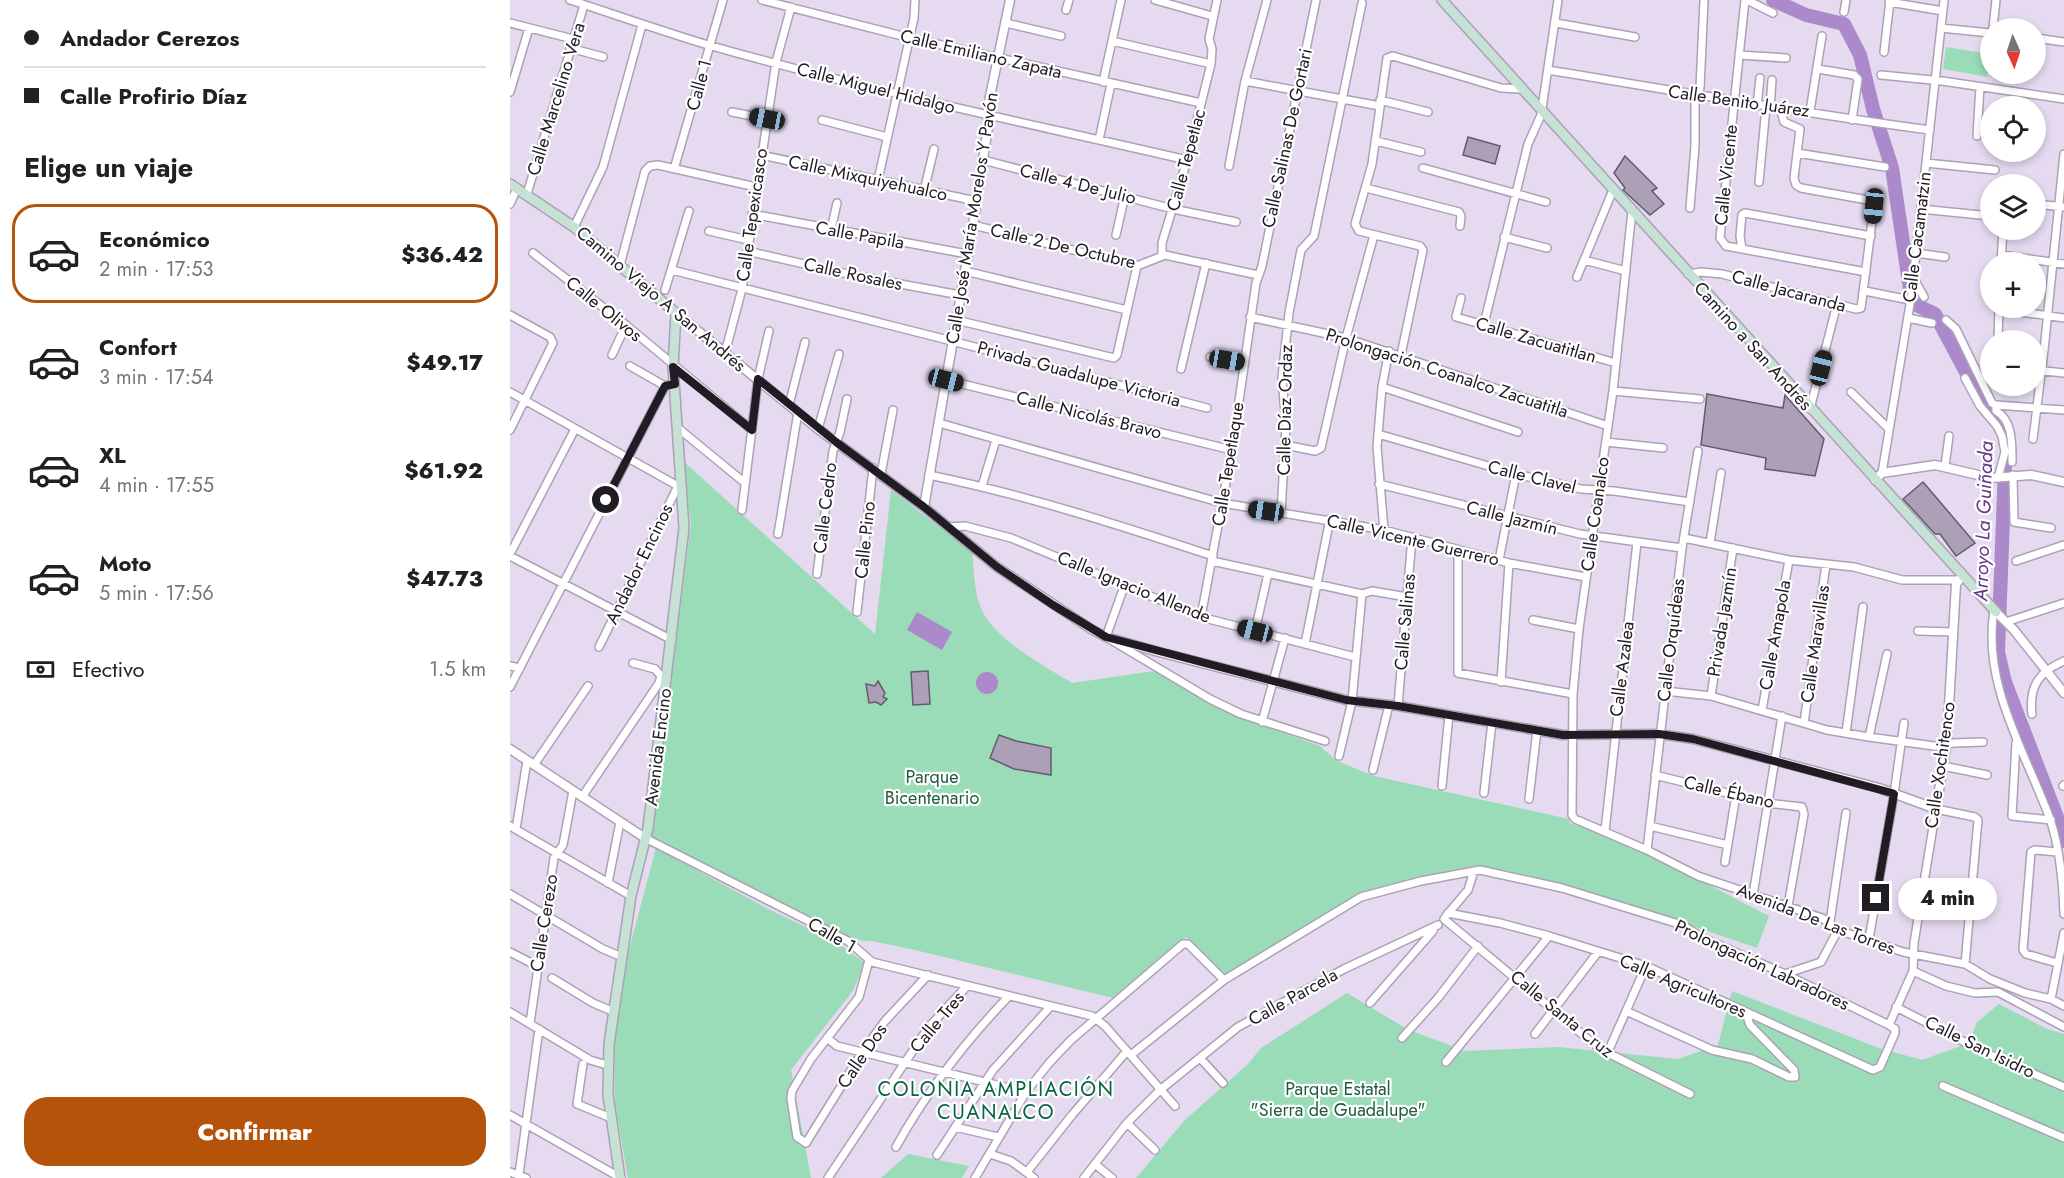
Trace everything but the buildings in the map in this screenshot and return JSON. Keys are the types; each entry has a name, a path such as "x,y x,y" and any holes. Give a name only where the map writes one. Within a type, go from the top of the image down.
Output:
{"main road":[{"name":"Camino a San Andrés","path":"1442,0 1810,410 1878,476 1960,578 1995,611"},
{"name":"Camino Viejo A San Andrés","path":"514,186 574,227 676,313"},
{"name":"Avenida Encino","path":"621,1178 611,1118 607,1065 612,1011 631,896 645,838 664,678 672,640 684,528 678,428 670,385 676,313"}],"street":[{"name":"Calle Miguel Hidalgo","path":"570,0 709,45 896,94 1187,160"},
{"name":"Calle 1","path":"674,169 723,0"},
{"name":"Calle Emiliano Zapata","path":"762,0 910,38 1201,103"},
{"path":"878,180 910,38 915,0"},
{"name":"Calle José María Morelos Y Pavón","path":"924,507 973,225 988,106 1010,0"},
{"path":"1066,10 1069,0"},
{"path":"1098,140 1112,41 1121,0"},
{"path":"1155,0 1178,3 1212,16"},
{"name":"Calle Tepetlac","path":"1162,255 1162,243 1187,160 1211,64 1212,49 1209,39 1217,0"},
{"path":"1229,166 1245,81 1267,0"},
{"name":"Calle Salinas De Gortari","path":"1258,275 1316,0"},
{"path":"1484,324 1528,144 1542,110 1558,0"},
{"path":"1689,208 1697,96 1700,88 1704,0"},
{"path":"1734,102 1746,0 1773,13"},
{"path":"1844,12 1846,0"},
{"name":"Calle Cacamatzin","path":"1878,476 1889,429 1908,318 1944,0"},
{"path":"1994,18 1996,0"},
{"path":"1884,52 1889,1 1943,11"},
{"name":"Calle Díaz Ordaz","path":"1281,513 1286,412 1282,377 1288,324 1301,250 1314,236 1362,3"},
{"name":"Calle Marcelino Vera","path":"527,194 584,5"},
{"name":"Calle Tepexicasco","path":"726,353 742,289 776,62 791,7"},
{"path":"510,23 573,39"},
{"path":"1006,23 1061,36"},
{"path":"1556,23 1635,37"},
{"path":"574,227 603,167 642,25"},
{"path":"510,92 529,28"},
{"path":"1941,28 1980,32"},
{"path":"1809,111 1822,36"},
{"path":"2046,40 2064,42"},
{"path":"1112,41 1211,64"},
{"path":"570,48 603,57"},
{"path":"1739,55 1786,57"},
{"path":"1401,355 1424,250 1420,246 1359,231 1356,227 1376,141 1386,61 1393,56 1501,88 1522,89"},
{"path":"1818,69 1854,75 1858,79 1852,120"},
{"name":"Calle Benito Juárez","path":"1548,70 1757,106 1809,111 1870,123 1930,130"},
{"path":"1881,75 2064,99"},
{"path":"1757,106 1760,78"},
{"path":"1759,182 1773,80"},
{"path":"1245,81 1341,100 1380,103 1428,112"},
{"path":"1977,136 1980,87"},
{"name":"Calle Vicente","path":"1734,102 1720,238 1723,245 1866,272"},
{"path":"1780,108 1784,122 1800,129 1794,178 1796,184 1802,188 1873,201 1865,291"},
{"path":"732,112 767,119"},
{"path":"822,120 887,137"},
{"path":"1376,141 1421,152"},
{"path":"924,191 934,149"},
{"path":"1797,153 1885,167"},
{"path":"2045,330 2061,207 2064,154"},
{"name":"Calle Mixquiyehualco","path":"761,155 976,201"},
{"name":"Calle 4 De Julio","path":"983,160 1236,222"},
{"path":"1926,163 1995,170"},
{"path":"620,265 645,171 650,166 658,165 756,187"},
{"path":"1423,168 1546,202"},
{"path":"510,204 514,186"},
{"path":"1366,188 1459,212 1460,226"},
{"path":"1577,277 1613,190"},
{"path":"1116,235 1125,195"},
{"path":"831,230 837,203"},
{"path":"2046,205 2061,207"},
{"path":"1921,209 1980,215"},
{"path":"666,290 688,211"},
{"name":"Calle Coanalco","path":"1573,816 1573,694 1579,629 1613,391 1632,212"},
{"path":"1742,249 1740,237 1742,215 1745,213 1870,236"},
{"name":"Calle Papila","path":"752,214 967,254"},
{"name":"Calle 2 De Octubre","path":"973,225 1137,266 1162,255 1258,275"},
{"path":"710,231 748,240"},
{"path":"1285,445 1315,451 1321,448 1346,338 1374,235"},
{"path":"1504,237 1547,248"},
{"name":"Calle Rosales","path":"747,251 852,275 960,295"},
{"name":"Calle Olivos","path":"533,253 626,325 673,367 752,430"},
{"path":"1916,253 1945,257"},
{"path":"1584,260 1626,271"},
{"path":"2046,262 2064,264"},
{"path":"1181,369 1206,264"},
{"path":"956,320 1114,358 1117,355 1137,266"},
{"name":"Privada Guadalupe Victoria","path":"672,270 1207,408"},
{"path":"964,271 1127,310"},
{"name":"Calle Jacaranda","path":"1688,274 1701,272 1722,274 1860,309 1865,291 1910,299"},
{"name":"Calle Tepetlaque","path":"1202,617 1232,450 1243,363 1258,275"},
{"path":"1913,279 1924,297"},
{"name":"Calle Zacuatitlan","path":"1461,298 1456,317 1616,363"},
{"path":"1810,410 1837,304"},
{"name":"Camino Viejo A San Andrés","path":"676,313 818,429 881,474 1024,587 1210,699 1262,722 1325,741"},
{"path":"510,315 553,340 510,430"},
{"path":"2048,316 2064,318"},
{"name":"Prolongación Coanalco Zacuatitla","path":"1250,317 1346,338 1389,351 1608,426"},
{"path":"1908,318 1932,323"},
{"path":"1946,320 1956,329 1992,403 2005,448 2006,476 2014,522 2051,528"},
{"path":"612,355 626,325"},
{"path":"742,510 758,379 769,330"},
{"path":"789,405 805,342"},
{"path":"1384,530 1379,483 1378,434 1382,387 1389,351"},
{"path":"818,429 839,354"},
{"path":"1210,357 1243,363"},
{"path":"510,687 628,458 670,385 630,366"},
{"path":"2046,371 2064,373"},
{"path":"1965,378 1980,406 2004,416 2012,438 2012,462"},
{"name":"Calle Nicolás Bravo","path":"946,380 1232,450"},
{"path":"1382,387 1518,432"},
{"path":"1613,391 1700,399"},
{"path":"510,392 680,488"},
{"path":"1851,392 1889,429"},
{"path":"2033,439 2038,396"},
{"name":"Calle Cedro","path":"817,573 833,451 847,399"},
{"path":"1995,413 2038,408 2064,410"},
{"path":"881,474 893,410"},
{"path":"778,534 798,412"},
{"name":"Calle Vicente Guerrero","path":"939,423 1222,503 1330,519 1413,537 1509,563 1586,577"},
{"path":"678,428 745,483"},
{"path":"575,429 510,555 562,585 672,640"},
{"name":"Calle Clavel","path":"1378,434 1516,474 1581,489 1614,491 1690,502"},
{"path":"1945,466 1949,436"},
{"path":"982,486 996,440"},
{"path":"1606,442 1663,448"},
{"name":"Calle Orquídeas","path":"1647,850 1682,549 1698,451"},
{"path":"1878,476 1929,466 1945,466 2006,476 2031,475 2064,482"},
{"name":"Calle Pino","path":"857,612 873,468"},
{"path":"1710,543 1720,473"},
{"path":"1498,560 1516,474"},
{"path":"929,475 982,486 1118,524 1212,558 1268,574 1362,594 1372,591 1407,597"},
{"name":"Calle Jazmín","path":"1379,483 1507,517 1592,536 1682,549"},
{"name":"Andador Encinos","path":"599,647 680,488"},
{"path":"1305,644 1330,519"},
{"name":"Calle Ignacio Allende","path":"948,527 965,526 1011,538 1202,617 1355,657"},
{"name":"Calle Salinas","path":"1373,770 1394,706 1413,537"},
{"path":"1684,538 1789,560 1854,567 1902,580 1960,578"},
{"name":"Calle Azalea","path":"1605,831 1637,543"},
{"path":"2016,561 2064,545"},
{"name":"Privada Jazmín","path":"1711,696 1733,548"},
{"path":"1458,550 1458,673 1573,694"},
{"name":"Calle Amapola","path":"1762,710 1789,560"},
{"path":"1501,682 1509,563"},
{"name":"Calle Maravillas","path":"1804,723 1826,564"},
{"path":"1255,631 1268,574"},
{"name":"Calle Xochitenco","path":"1877,1070 1881,1067 1896,1007 1913,971 1914,943 1947,745 1953,632 1960,578"},
{"path":"1125,584 1106,637 1352,701 1572,736 1659,734 1693,739 1880,788 1936,808 1975,817 1978,820 1965,963"},
{"path":"1339,756 1352,701 1362,594"},
{"path":"2005,621 2064,603"},
{"path":"1846,733 1863,607"},
{"path":"1995,611 1991,653 2016,739 2051,820 2064,914"},
{"name":"Camino a San Andrés","path":"1995,611 2064,693"},
{"path":"1533,620 1579,629"},
{"path":"1918,631 1953,632"},
{"path":"1262,722 1285,638"},
{"path":"1869,737 1887,654"},
{"path":"2032,714 2031,695 2037,681 2046,671 2064,661"},
{"path":"582,797 664,678 655,669 633,663"},
{"path":"510,666 520,668"},
{"path":"588,686 531,763 513,828 631,896"},
{"path":"1665,691 1711,696 1804,723 1902,743 1947,745 1983,742"},
{"path":"1442,786 1449,715"},
{"path":"1753,895 1782,716"},
{"path":"1484,793 1492,722"},
{"path":"1869,939 1904,723"},
{"path":"1529,799 1537,730"},
{"path":"2016,739 2012,816 2051,820"},
{"path":"510,749 645,838"},
{"path":"1943,766 1987,774"},
{"name":"Calle Ébano","path":"1655,775 1767,803 1803,809 1788,906"},
{"name":"Calle Cerezo","path":"530,1023 544,914 554,858 563,845 573,791"},
{"path":"1725,862 1736,795"},
{"path":"1830,922 1846,813"},
{"name":"Avenida De Las Torres","path":"1573,816 1698,876 1822,918 1838,930 1915,955 1965,963 2001,984 2051,999 2064,1006"},
{"path":"608,883 620,822"},
{"path":"1650,826 1728,846"},
{"name":"Calle 1","path":"645,838 852,943 869,960 1008,997 1086,1014 1097,1020"},
{"path":"2057,852 2035,850 2030,853 2023,944 2023,951 2026,954 2057,963"},
{"path":"1370,1003 1468,890 1474,871"},
{"name":"Prolongación Labradores","path":"1027,1172 1072,1115 1129,1053 1224,980 1361,897 1421,881 1474,871 1492,872 1562,888 1682,925 1703,938 1785,974 1892,1028"},
{"path":"510,894 603,949 622,957"},
{"name":"Calle Agricultores","path":"1446,916 1500,923 1646,966 1746,1013 1877,1070"},
{"name":"Calle Santa Cruz","path":"1446,916 1552,1011 1607,1054 1690,1094"},
{"name":"Calle Parcela","path":"1084,1178 1127,1123 1160,1090 1246,1022 1344,969 1438,926"},
{"path":"1785,974 1821,962 1838,930"},
{"path":"2051,999 2064,933"},
{"path":"1446,1062 1550,936"},
{"path":"975,1178 1026,1092 1071,1040 1185,943 1207,961 1224,980"},
{"path":"1402,1038 1438,998 1478,946"},
{"path":"510,951 537,966"},
{"path":"1535,1034 1598,952"},
{"path":"869,960 859,997 827,1038 837,1046 944,1070 1026,1092"},
{"path":"1607,1054 1646,966"},
{"path":"1913,971 1946,986 1975,993 1998,992 2064,1027"},
{"name":"Calle Dos","path":"827,1038 811,1059 791,1095 797,1137 806,1143 863,1051 885,1021 928,975"},
{"path":"552,978 593,1003 612,1011"},
{"path":"1998,992 2001,984"},
{"name":"Calle Tres","path":"828,1178 928,1028 967,986"},
{"path":"896,1147 917,1109 944,1070 1008,997"},
{"path":"936,1155 1013,1045 1050,1007"},
{"name":"Calle San Isidro","path":"1896,1007 1986,1053 2064,1087"},
{"path":"1626,1011 1712,1050 1752,1059 1789,1077 1796,1077 1794,1070 1749,1025 1746,1013"},
{"path":"510,1012 590,1060 607,1065"},
{"path":"1097,1020 1175,1106"},
{"path":"510,1172 522,1176 526,1124 539,1029"},
{"path":"1200,1058 1223,1083"},
{"path":"583,1064 577,1104 611,1118"},
{"path":"1943,1086 2064,1137"},
{"path":"510,1115 621,1178"},
{"path":"1127,1123 1155,1150"},
{"path":"955,1127 998,1137"},
{"path":"990,1154 1011,1161 1034,1178"},
{"path":"1095,1164 1112,1178"}],"green space":[{"path":"1946,47 1980,52 1980,76 1943,69"},
{"name":"Parque Bicentenario","path":"683,461 875,634 891,490 972,552 979,603 985,615 1005,639 1032,659 1072,683 1161,670 1210,700 1253,722 1320,746 1337,761 1374,776 1569,819 1569,823 1646,853 1769,916 1757,948 1544,880 1505,870 1479,867 1466,867 1361,893 1226,975 1186,937 1113,998 915,950 872,941 849,940 651,837 691,525"},
{"path":"656,848 768,909 835,941 865,963 852,992 791,1070 811,1178 628,1178 615,1105 614,1006"},
{"name":"Parque Estatal \"Sierra de Guadalupe\"","path":"1732,991 1879,1048 1922,1060 1969,1043 1977,1022 1999,1004 2047,1029 2064,1034 2064,1178 1136,1178 1185,1120 1248,1064 1261,1048 1347,993 1407,1029 1465,1051 1558,1047 1678,1059 1718,1045"},
{"path":"908,1154 969,1166 962,1178 881,1178"}],"shaded area":[{"path":"917,612 952,632 942,650 907,630"},
{"path":"987,672 995,675 998,683 995,691 987,694 979,691 976,683 979,675"}],"waterway":[{"name":"Arroyo La Guiñada","path":"1773,0 1806,15 1844,24 1860,55 1873,109 1892,168 1912,303 1935,314 1982,402 1999,418 2009,441 2005,466 1998,652 2005,682 2062,830 2064,841"}],"district":[{"name":"COLONIA AMPLIACIÓN CUANALCO","path":"996,1100"}],"route":[{"path":"606,500 665,386 675,384 673,367 752,430 758,379 818,429 924,507 997,567 1024,587 1106,637 1346,700 1398,706 1551,734 1572,736 1659,734 1693,739 1892,793 1894,794 1876,898"}]}
